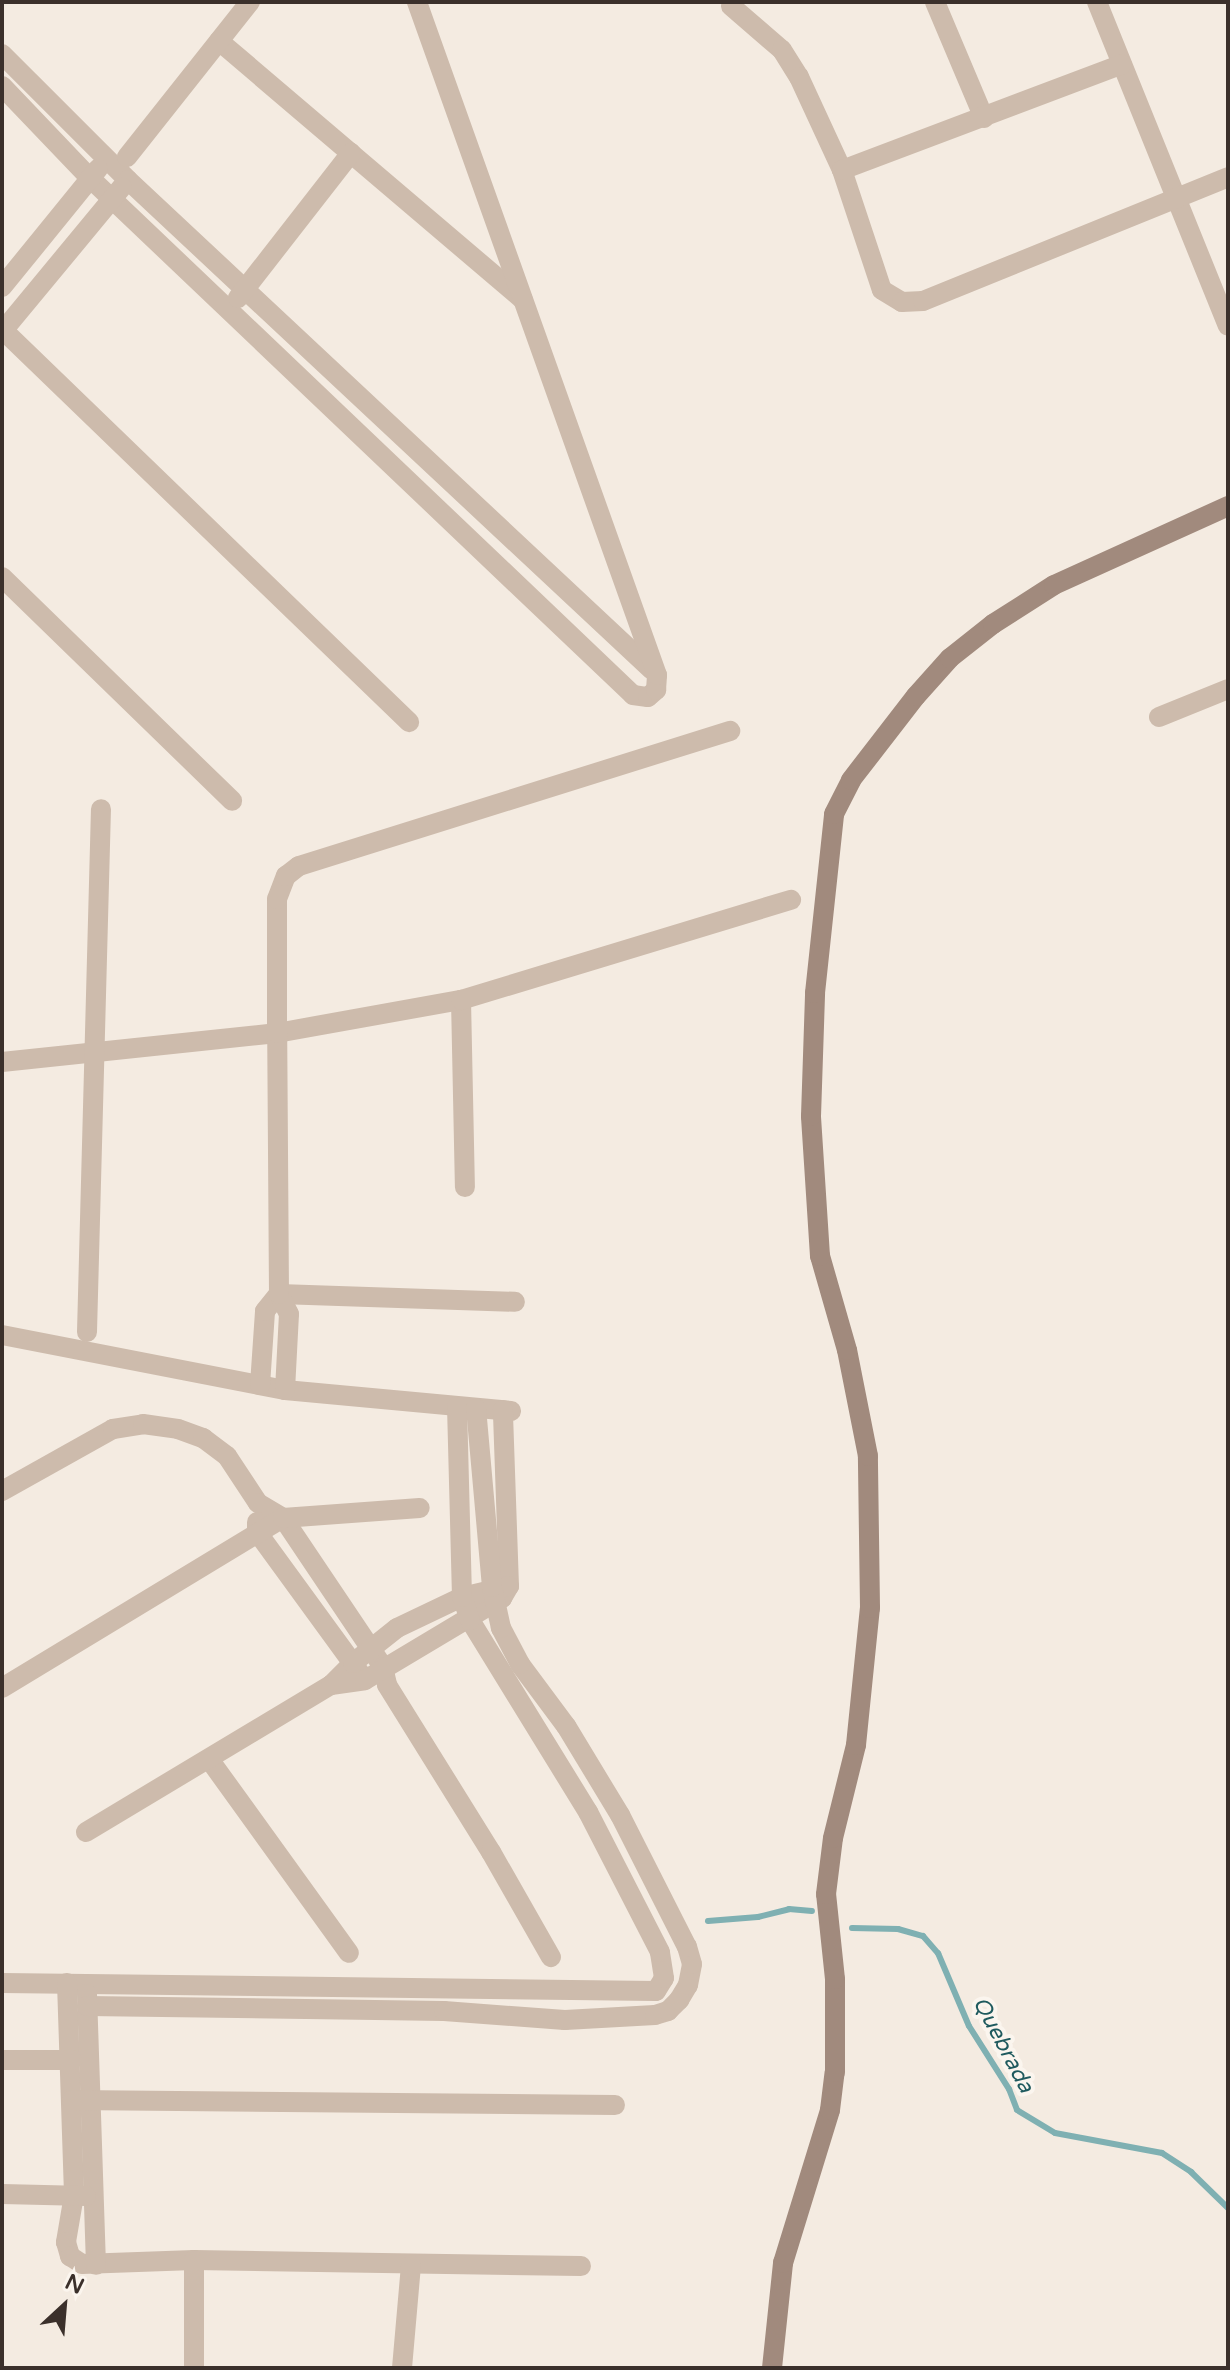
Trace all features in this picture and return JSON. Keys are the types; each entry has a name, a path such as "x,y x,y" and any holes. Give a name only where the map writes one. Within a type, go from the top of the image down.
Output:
{"main road":[{"path":"772,2368 783,2263 830,2110 835,2072 835,1979 826,1894 833,1838 856,1745 870,1608 868,1456 847,1350 820,1256 811,1116 815,993 834,814 851,780 916,696 950,658 993,624 1054,585 1228,506"}],"street":[{"path":"2,287 90,178 116,158 250,2"},
{"path":"2,86 90,178 633,695 648,697 656,690 657,675 417,2"},
{"path":"935,2 984,118"},
{"path":"1097,2 1228,326"},
{"path":"731,6 782,50 799,77 842,170 882,290 890,298 912,303 1228,177"},
{"path":"219,41 525,302"},
{"path":"2,54 116,158 128,180 657,675"},
{"path":"842,170 1122,64"},
{"path":"230,309 351,153"},
{"path":"128,180 2,331 409,722"},
{"path":"4,587 232,801"},
{"path":"1159,717 1228,689"},
{"path":"285,1390 289,1314 279,1294 277,899 286,876 299,866 730,731"},
{"path":"87,1332 97,1053 101,809"},
{"path":"2,1062 277,1033 461,1000 791,900"},
{"path":"461,1000 465,1187"},
{"path":"279,1294 515,1302"},
{"path":"260,1385 265,1311 279,1294"},
{"path":"2,1335 285,1390 507,1410 505,1567 498,1592 470,1620 385,1676 331,1685"},
{"path":"2,1983 656,1991 664,1978 660,1952 588,1812 470,1620 462,1597 461,1488 467,1408"},
{"path":"87,2006 444,2011 565,2020 628,2019 668,2011 688,1985 692,1964 687,1947 620,1815 566,1726 520,1664 501,1628 485,1489 467,1408"},
{"path":"2,1491 113,1429 143,1424 178,1429 203,1438 227,1456 258,1503 283,1518 370,1649 551,1957"},
{"path":"461,1488 507,1488"},
{"path":"258,1503 257,1532 365,1680"},
{"path":"2,1688 283,1518 420,1508"},
{"path":"86,1832 331,1685 397,1628 462,1597 498,1592"},
{"path":"209,1759 349,1953"},
{"path":"77,1984 87,2006 82,2100 84,2196 96,2265"},
{"path":"77,1984 72,2060 82,2100"},
{"path":"2,2060 72,2060"},
{"path":"82,2100 615,2105"},
{"path":"2,2194 84,2196"},
{"path":"84,2196 66,2242 70,2256 82,2264 194,2260 581,2266"},
{"path":"194,2260 194,2368"},
{"path":"402,2368 411,2265"}],"waterway":[{"name":"Quebrada","path":"708,1921 758,1917 789,1909 812,1911"},
{"name":"Quebrada","path":"852,1928 898,1929 923,1936 938,1953 969,2026 1009,2089 1017,2110 1055,2133 1162,2153 1191,2172 1228,2208"}]}
